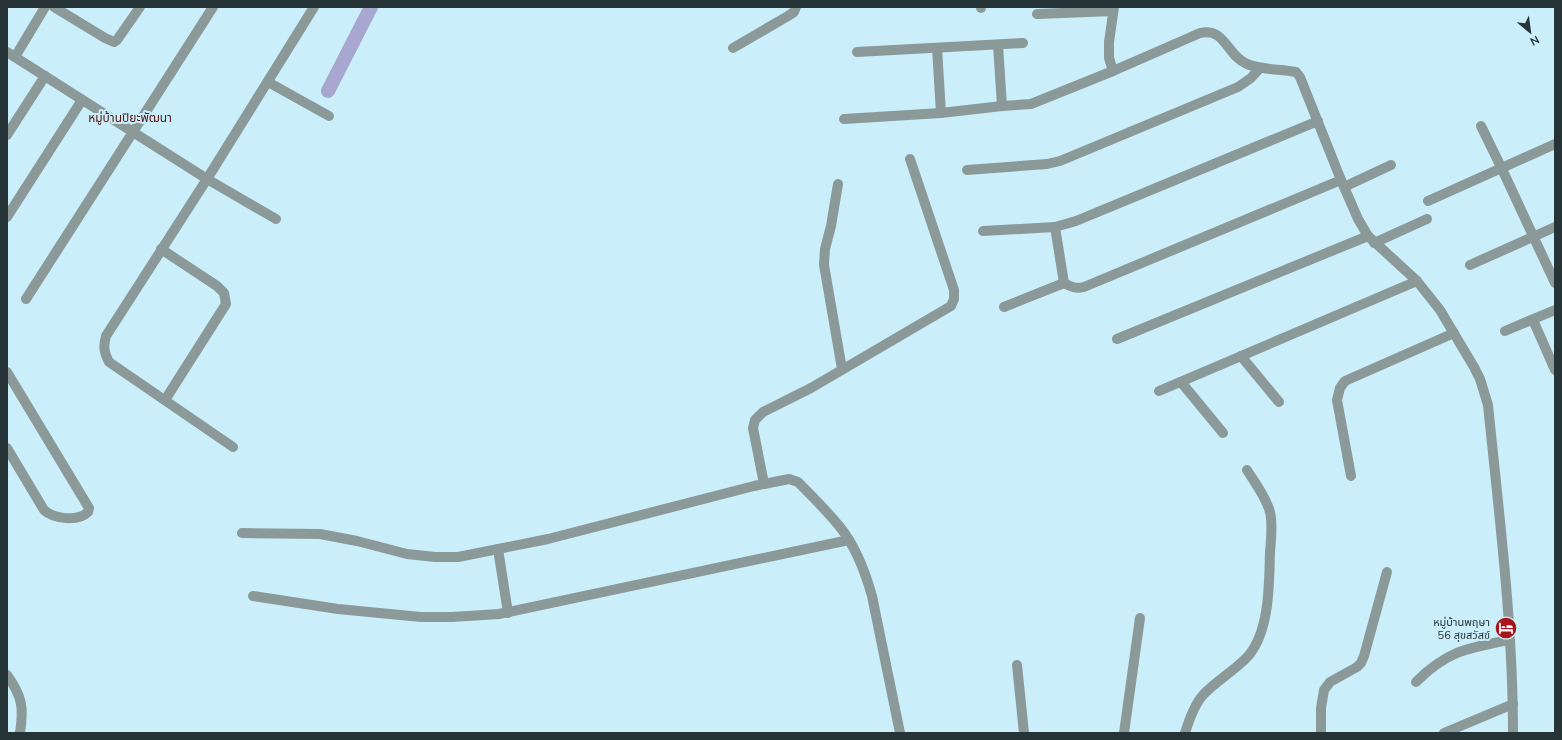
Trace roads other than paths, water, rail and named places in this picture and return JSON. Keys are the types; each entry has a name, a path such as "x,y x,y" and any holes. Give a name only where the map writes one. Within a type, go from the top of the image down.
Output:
{"street":[{"path":"45,7 11,54 207,179 276,219"},
{"path":"54,7 104,38 114,42 117,40 140,7"},
{"path":"26,299 134,133 213,7"},
{"path":"234,447 109,362 103,345 106,336 207,179 314,7"},
{"path":"733,48 788,16 794,12 796,7"},
{"path":"1037,14 1114,9 1108,50 1108,58 1113,71"},
{"path":"844,119 941,113 1031,104 1113,71 1200,33 1208,31 1221,38 1246,64 1260,68 1296,72 1300,77 1358,219 1371,239 1417,281 1440,310 1480,379 1488,405 1506,588 1514,733"},
{"path":"857,52 1023,43"},
{"path":"998,45 1002,106"},
{"path":"937,48 941,113"},
{"path":"967,170 1047,164 1060,161 1238,86 1251,78 1260,68"},
{"path":"7,135 45,76"},
{"path":"268,82 329,116"},
{"path":"7,218 82,100"},
{"path":"983,231 1055,227 1076,221 1318,121"},
{"path":"1481,126 1555,283"},
{"path":"1428,201 1555,144"},
{"path":"764,484 753,428 755,420 763,412 811,388 951,306 954,299 954,290 910,159"},
{"path":"1055,227 1064,283 1070,287 1079,288 1343,183 1391,166"},
{"path":"838,184 831,226 825,249 824,265 842,369"},
{"path":"1117,339 1371,239 1427,219"},
{"path":"1470,265 1555,227"},
{"path":"161,249 217,286 224,293 226,304 165,400"},
{"path":"1159,391 1417,281"},
{"path":"1004,307 1064,283"},
{"path":"1505,331 1555,310"},
{"path":"1533,320 1555,370"},
{"path":"1351,476 1337,400 1340,388 1345,381 1454,333"},
{"path":"1241,356 1279,402"},
{"path":"7,372 89,508 88,512 81,517 56,518 50,515 44,510 7,448"},
{"path":"1180,382 1223,433"},
{"path":"1185,733 1192,713 1202,696 1238,667 1250,653 1261,633 1267,605 1270,578 1270,512 1247,470"},
{"path":"242,533 320,534 357,541 407,554 435,557 458,557 548,538 789,479 798,482 840,527 859,556 867,576 872,596 900,733"},
{"path":"253,596 338,609 421,617 452,618 508,612 849,540"},
{"path":"498,549 508,612"},
{"path":"1321,733 1321,708 1324,690 1330,682 1361,663 1387,572"},
{"path":"1124,733 1140,618"},
{"path":"1416,682 1429,669 1457,652 1472,647 1509,640"},
{"path":"1017,666 1024,733"},
{"path":"7,675 17,690 21,706 22,720 20,733"},
{"path":"1444,733 1513,704"}],"waterway":[{"path":"328,91 371,7"}],"place":[{"name":"หมู่บ้านพฤษา 56 สุขสวัสข์","path":"1506,628"}],"district":[{"name":"หมู่บ้านปิยะพัฒนา","path":"130,118"}]}
